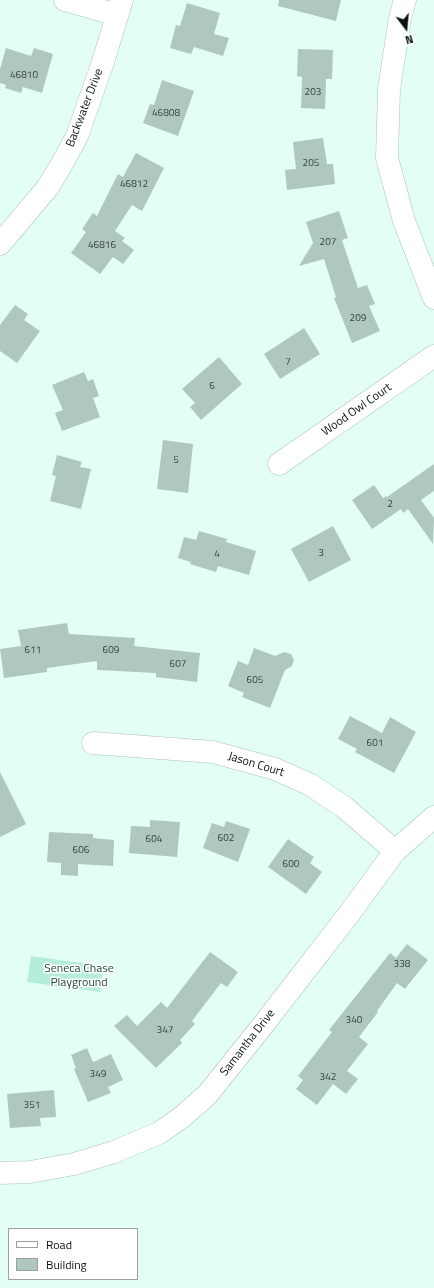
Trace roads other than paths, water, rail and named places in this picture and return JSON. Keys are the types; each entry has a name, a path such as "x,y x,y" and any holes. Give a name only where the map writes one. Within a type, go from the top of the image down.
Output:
{"street":[{"path":"65,0 119,8"},
{"path":"405,0 400,18 389,89 387,158 404,221 434,298"},
{"name":"Backwater Drive","path":"0,244 48,187 77,136 102,65 119,8"},
{"name":"Wood Owl Court","path":"279,464 434,356"},
{"name":"Jason Court","path":"93,743 213,752 275,769 309,784 344,807 395,851"},
{"name":"Samantha Drive","path":"0,1173 30,1172 74,1164 114,1152 159,1133 182,1117 207,1095 348,914 395,851 434,817"}],"park label":[{"name":"Seneca Chase Playground","path":"79,976"}]}
